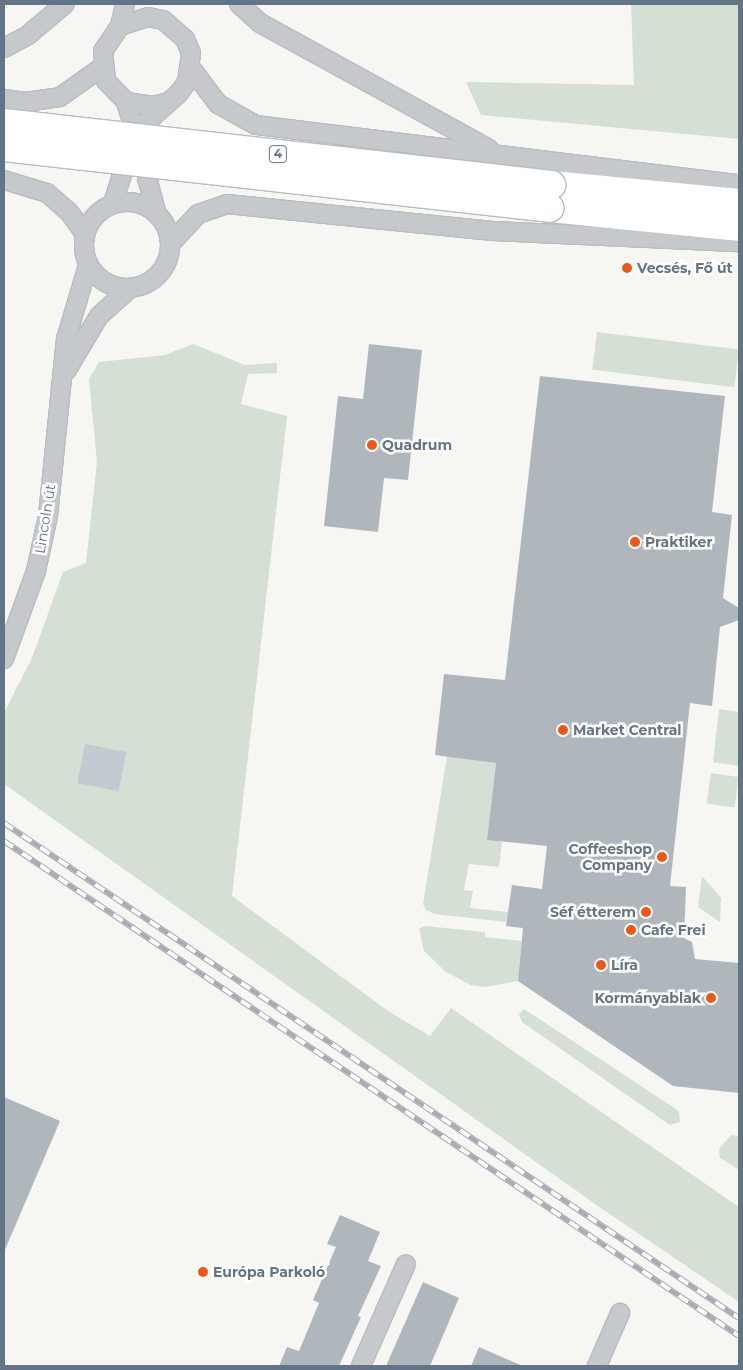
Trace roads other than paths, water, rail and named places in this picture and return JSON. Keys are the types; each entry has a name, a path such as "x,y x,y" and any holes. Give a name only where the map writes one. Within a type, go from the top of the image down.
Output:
{"main road":[{"name":"4","path":"4,122 551,197 739,227"},
{"name":"4","path":"4,147 551,197 739,203"}],"street":[{"path":"4,48 28,36 65,4"},
{"path":"125,4 120,26 103,51 102,67 114,93 126,102 154,106 168,102"},
{"path":"239,4 260,24 498,154"},
{"path":"120,26 161,12 185,39 191,68 218,104 256,125 739,184"},
{"path":"4,100 25,102 60,97 102,67"},
{"path":"156,211 145,156 150,120 179,93 191,68"},
{"path":"113,203 129,153 132,121 126,102"},
{"path":"4,180 47,193 69,212 85,234 88,265 98,278 112,286 129,288 159,274 170,254 171,243 164,220 156,211 136,202 113,203 100,210 85,234"},
{"path":"171,243 198,214 227,204 493,231 739,242"},
{"name":"Lincoln út","path":"4,659 36,571 48,516 66,339 88,265"},
{"name":"Lincoln út","path":"64,373 99,316 129,288"},
{"path":"361,1366 406,1264"},
{"path":"597,1366 620,1313"}],"railway":[{"path":"4,823 739,1318"},
{"path":"4,841 739,1336"}],"place":[{"name":"Vecsés, Fő út","path":"627,268"},
{"name":"Quadrum","path":"372,445"},
{"name":"Praktiker","path":"635,542"},
{"name":"Market Central","path":"563,730"},
{"name":"Coffeeshop Company","path":"662,857"},
{"name":"Séf étterem","path":"646,912"},
{"name":"Cafe Frei","path":"631,930"},
{"name":"Líra","path":"601,965"},
{"name":"Kormányablak","path":"711,998"},
{"name":"Európa Parkoló","path":"203,1272"}]}
